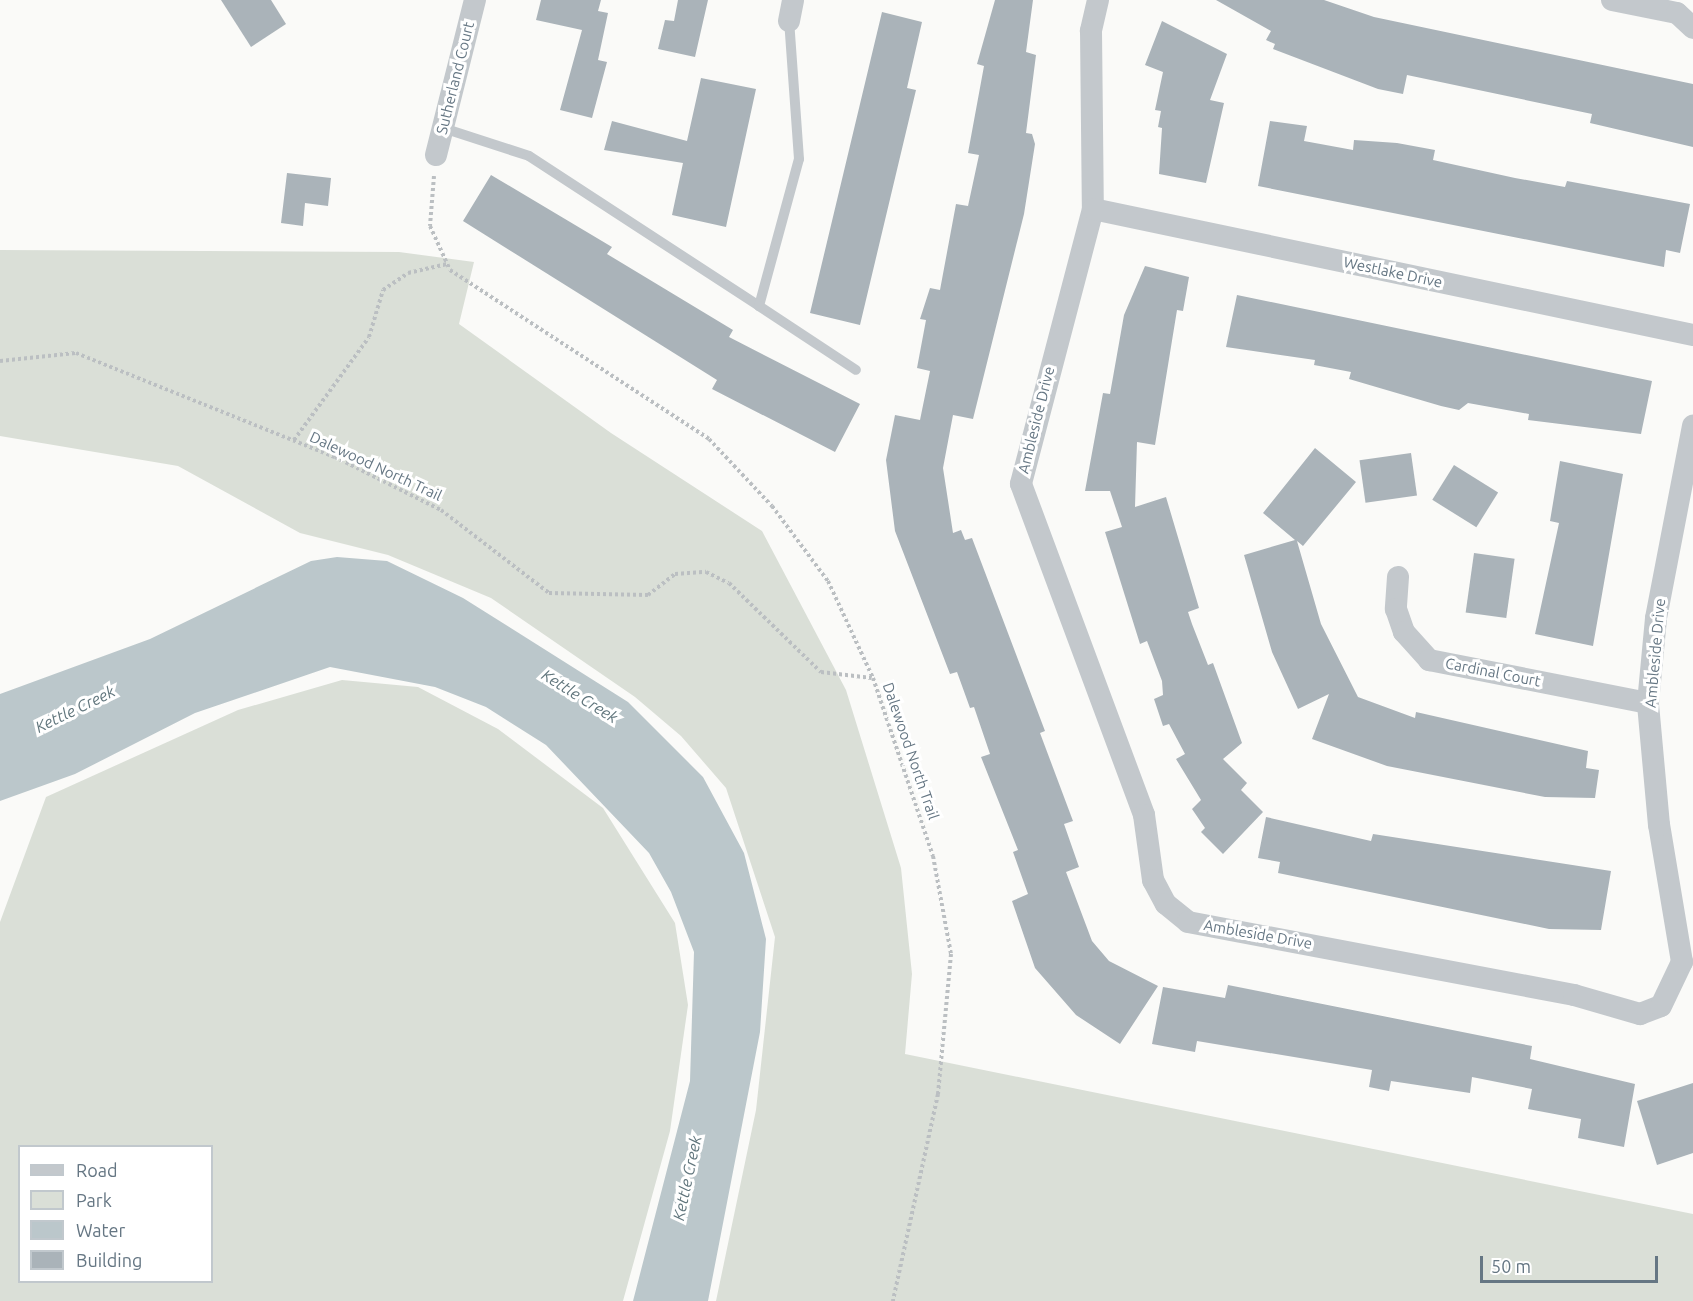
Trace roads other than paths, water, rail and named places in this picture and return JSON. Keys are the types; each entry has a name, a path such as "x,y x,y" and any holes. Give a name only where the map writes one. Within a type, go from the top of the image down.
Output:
{"street":[{"name":"Sutherland Court","path":"436,155 475,0"},
{"name":"Ambleside Drive","path":"1098,0 1091,31 1093,209 1021,484 1144,815 1153,880 1166,904 1188,922 1574,995 1640,1014 1660,1006 1682,962 1659,825 1648,703 1656,618 1693,426"},
{"path":"1612,0 1688,16"},
{"name":"Westlake Drive","path":"1093,209 1693,335"},
{"name":"Cardinal Court","path":"1398,577 1396,609 1404,632 1429,660 1648,703"}],"lane":[{"path":"759,306 799,159 791,10"},
{"path":"443,128 529,156 856,370"}],"water":[{"name":"Kettle Creek","path":"337,557 387,561 463,598 628,702 703,777 744,853 766,939 760,1032 708,1301 633,1301 690,1081 694,952 671,892 649,853 546,745 486,707 435,687 330,667 195,713 75,774 0,801 0,694 150,639 311,561"}]}
